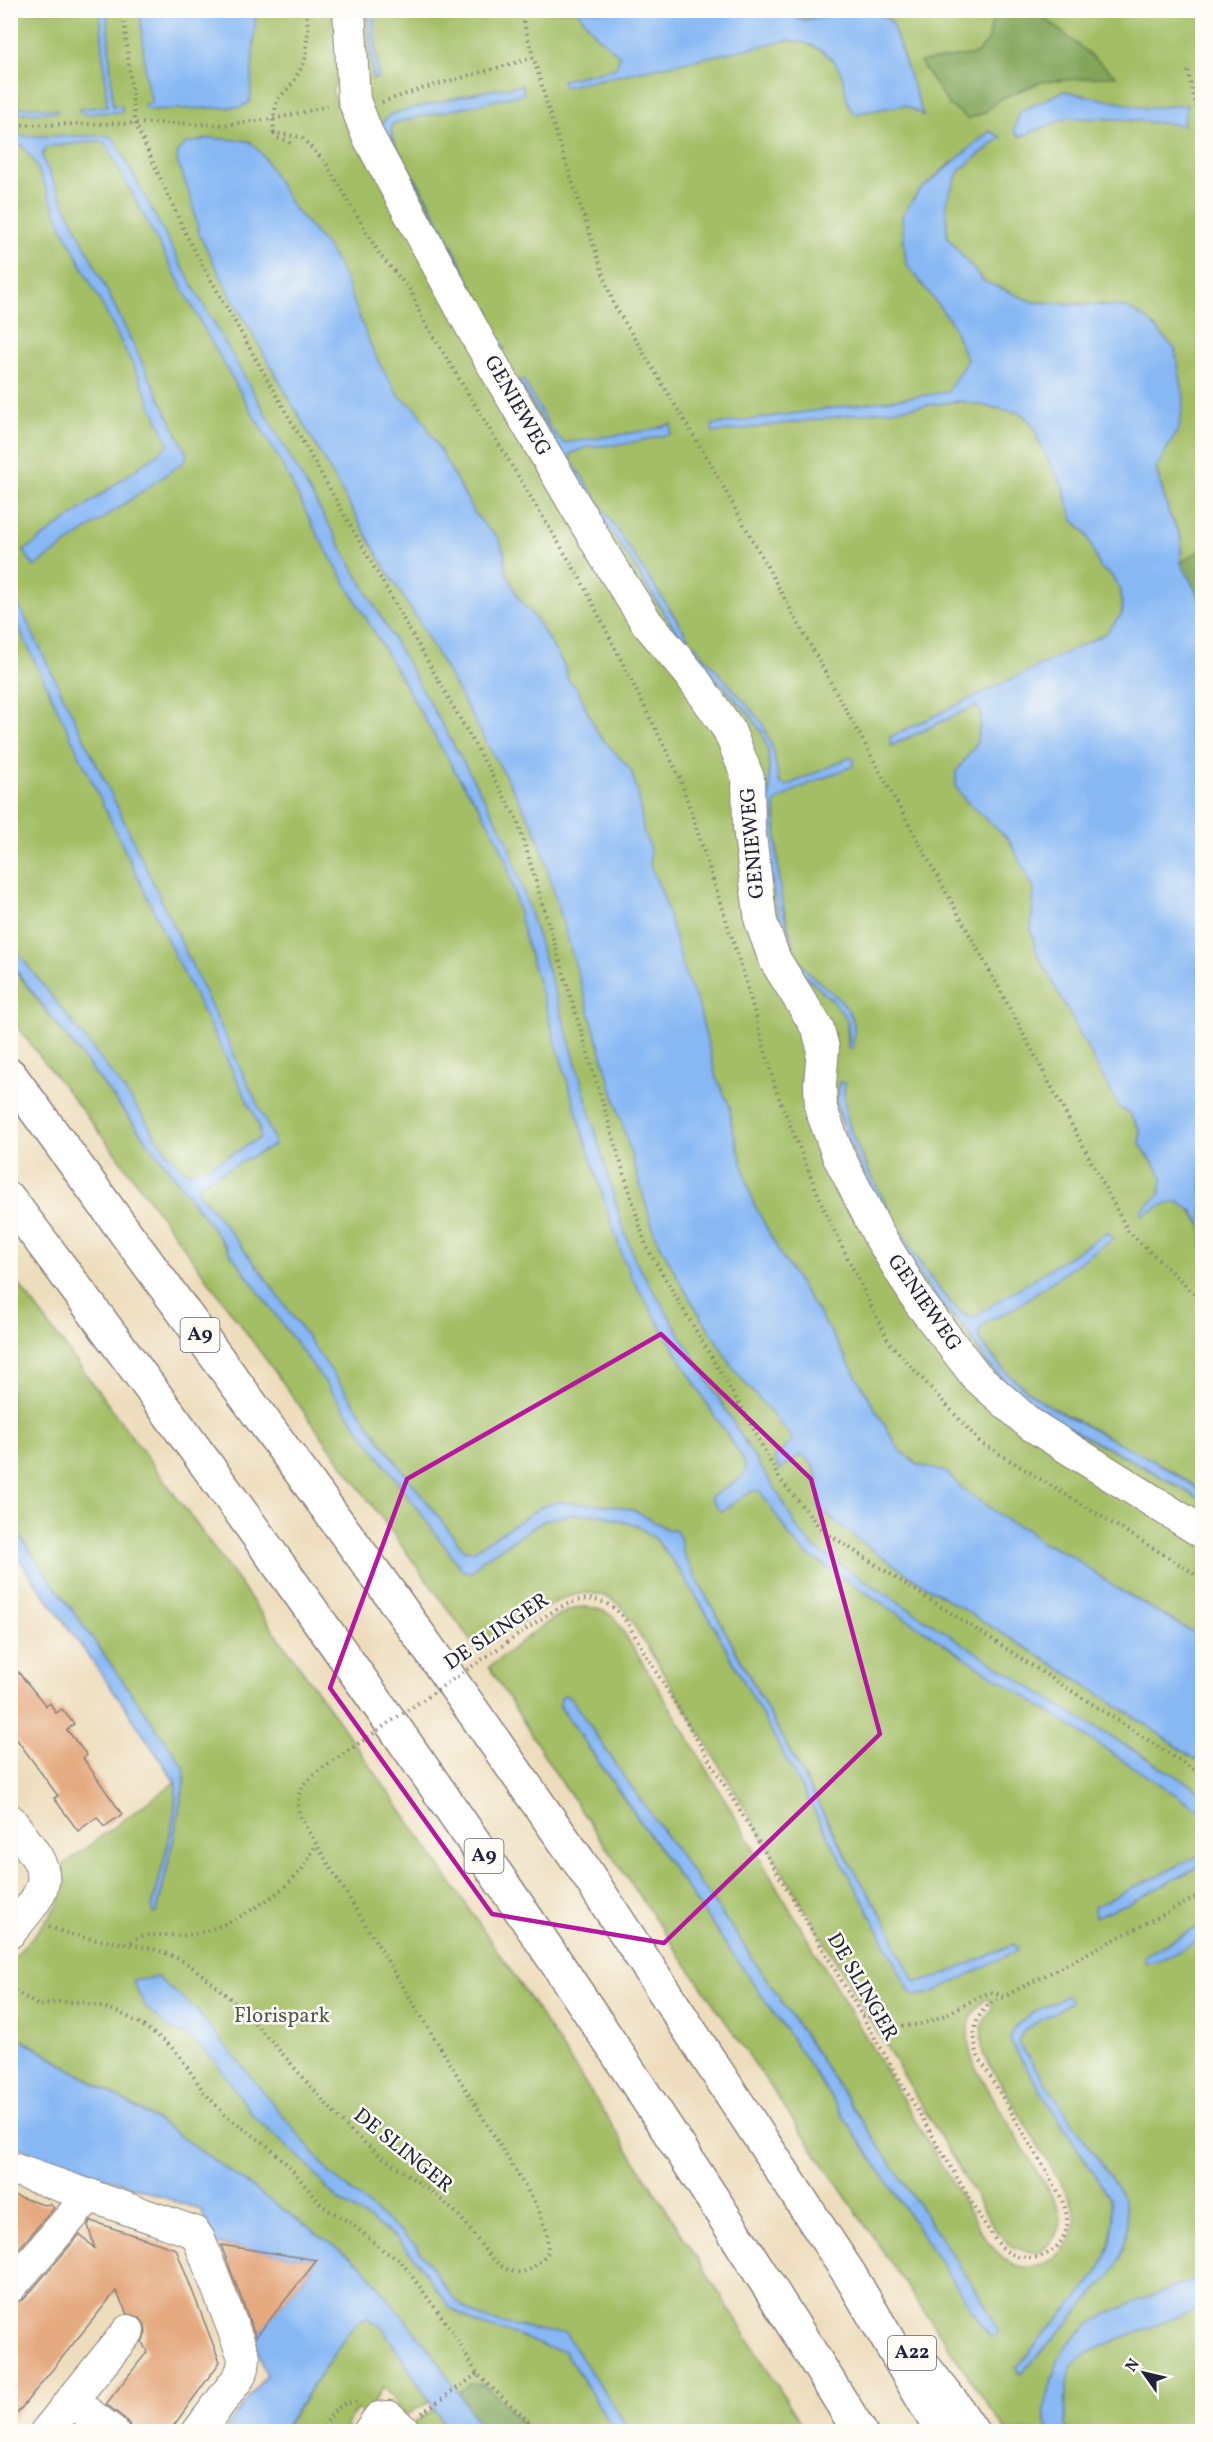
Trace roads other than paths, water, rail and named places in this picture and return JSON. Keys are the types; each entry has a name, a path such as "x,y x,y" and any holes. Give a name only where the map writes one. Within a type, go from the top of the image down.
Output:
{"highway":[{"name":"A9","path":"10,1075 390,1594 578,1860 850,2275 942,2432"},
{"name":"A9","path":"10,1200 249,1522 532,1925 762,2272 860,2432"},
{"name":"A22","path":"850,2275 954,2405 972,2432"}],"street":[{"name":"GENIEWEG","path":"349,10 356,104 368,136 479,341 609,563 647,623 690,674 729,730 748,778 749,826 760,922 775,960 818,1029 823,1048 820,1109 838,1155 878,1234 920,1303 976,1376 1029,1424 1203,1532"},
{"path":"10,1820 39,1860 45,1875 39,1895 19,1922"},
{"path":"10,2168 186,2228 194,2232 199,2239 243,2357 243,2368 239,2377 198,2432"},
{"path":"10,2287 90,2195"},
{"path":"46,2432 128,2331"},
{"path":"72,2401 113,2432"}],"water":[{"path":"100,11 107,11 113,106 122,106 122,112 81,114 79,109 107,106"},
{"path":"140,11 256,11 250,102 241,107 146,110 144,104 152,103 146,80"},
{"path":"368,11 373,11 378,78 373,79"},
{"path":"577,11 784,11 786,15 804,20 849,11 874,11 891,21 923,115 904,105 854,114 848,103 841,73 831,58 808,44 789,40 564,87 562,80 616,68 620,56 598,37"},
{"path":"522,85 524,94 398,122 392,125 391,132 399,153 428,199 505,349 503,351 430,207 380,125 391,114 484,91"},
{"path":"1064,91 1145,108 1187,105 1183,125 1117,119 1067,118 1019,137 1014,130 1020,111"},
{"path":"36,107 58,110 56,112 11,113 11,108"},
{"path":"990,131 1001,137 959,171 946,202 947,237 983,281 1033,302 1126,307 1149,321 1175,349 1184,398 1179,428 1156,469 1169,513 1181,538 1181,563 1202,603 1202,1227 1193,1211 1178,1202 1163,1205 1143,1215 1141,1211 1159,1195 1163,1177 1140,1144 1140,1130 1129,1112 1120,1109 1036,951 1031,930 1034,889 1009,840 965,800 956,787 956,772 976,744 982,713 975,706 891,746 890,737 1105,634 1122,614 1121,590 1110,574 1100,568 1086,533 1073,520 1063,487 1041,447 1034,426 1021,413 960,401 713,433 712,425 947,392 967,360 951,322 906,263 902,216 918,192"},
{"path":"11,136 110,136 116,142 180,263 507,839 565,1025 621,1221 635,1260 796,1526 813,1547 1060,1706 1202,1792 1202,1812 805,1553 791,1538 760,1491 751,1491 721,1512 710,1498 742,1477 746,1468 742,1457 710,1409 633,1280 622,1256 587,1147 524,935 507,864 497,838 459,778 317,534 285,470 209,338 105,143 98,141 47,147 42,155 187,454 184,462 34,567 24,551 169,445 135,369 63,229 35,163 23,146 11,145"},
{"path":"211,138 249,141 262,154 292,206 329,249 344,277 381,367 400,397 417,409 474,512 498,537 504,552 506,571 518,597 535,618 564,665 568,680 577,688 598,734 631,770 638,793 644,833 650,847 650,865 663,895 685,974 698,1004 716,1077 730,1107 731,1123 753,1202 782,1257 829,1329 899,1450 918,1465 946,1472 962,1488 1011,1523 1026,1529 1039,1541 1070,1555 1116,1588 1202,1637 1202,1764 1086,1686 865,1545 819,1508 818,1478 812,1465 801,1455 780,1470 774,1458 792,1442 790,1435 735,1371 684,1289 655,1235 535,829 230,294 199,234 191,198 177,161 178,151 185,144"},
{"path":"523,379 552,430 564,443 650,430 671,424 671,434 625,444 587,447 570,454 571,460 690,640 761,721 773,749 779,782 786,786 851,757 854,760 853,766 799,788 775,804 779,880 789,935 800,963 847,1008 854,1026 852,1049 848,1049 847,1019 833,1001 798,969 789,952 779,917 772,885 767,812 770,790 768,749 762,733 751,716 696,656 673,627 579,481 519,381"},
{"path":"11,567 14,574 12,587 18,603 273,1137 274,1145 199,1184 198,1191 262,1273 390,1454 464,1550 473,1551 544,1505 559,1502 615,1506 634,1510 667,1529 676,1531 684,1555 848,1860 892,1932 898,1951 916,1982 939,1977 1014,1944 1018,1950 932,1993 916,1996 909,1991 869,1912 710,1619 676,1565 655,1538 637,1526 603,1515 574,1514 545,1520 482,1560 472,1572 463,1571 177,1180 11,964 11,944 112,1074 165,1149 185,1170 197,1171 226,1158 260,1138 259,1126 249,1104 175,956 11,611"},
{"path":"839,1082 844,1083 847,1117 857,1146 902,1234 940,1290 957,1309 972,1318 1108,1232 1113,1239 1013,1309 988,1321 980,1329 978,1336 1010,1376 1029,1392 1071,1418 1171,1471 1202,1491 1202,1500 1074,1431 1021,1398 987,1363 967,1331 939,1302 913,1264 877,1200 844,1131 837,1103"},
{"path":"11,1524 184,1767 185,1777 174,1837 157,1912 153,1914 152,1909 175,1808 175,1782 127,1710 11,1548"},
{"path":"565,1695 571,1698 734,1931 986,2306 998,2335 990,2337 805,2058 560,1706 561,1698"},
{"path":"1202,1854 1202,1865 1129,1903 1095,1917 1094,1907"},
{"path":"1202,1925 1202,1938 1168,1957 1146,1963 1144,1956"},
{"path":"157,1977 196,2010 330,2173 416,2245 451,2295 479,2317 547,2332 565,2333 630,2431 615,2431 564,2351 551,2349 517,2335 477,2324 449,2307 414,2257 396,2237 341,2202 326,2188 309,2166 255,2118 215,2061 188,2036 172,2030 145,2006 133,1981"},
{"path":"1067,1996 1071,2000 1070,2003 1024,2030 1018,2042 1121,2193 1127,2214 1126,2234 1121,2255 1112,2274 1021,2374 1016,2368 1076,2300 1099,2270 1112,2237 1113,2218 1109,2196 1009,2039 1018,2024 1025,2018"},
{"path":"10,2033 161,2123 363,2266 435,2357 483,2431 449,2431 382,2327 368,2318 359,2321 348,2333 282,2431 224,2431 266,2375 254,2339 317,2260 215,2244 201,2210 11,2145"},
{"path":"1202,2276 1202,2308 1118,2339 1080,2357 1072,2367 1066,2388 1065,2424 1069,2431 1050,2431 1045,2415 1047,2399 1057,2363 1070,2341 1098,2319"}],"park label":[{"name":"Florispark","path":"282,2016"}]}
